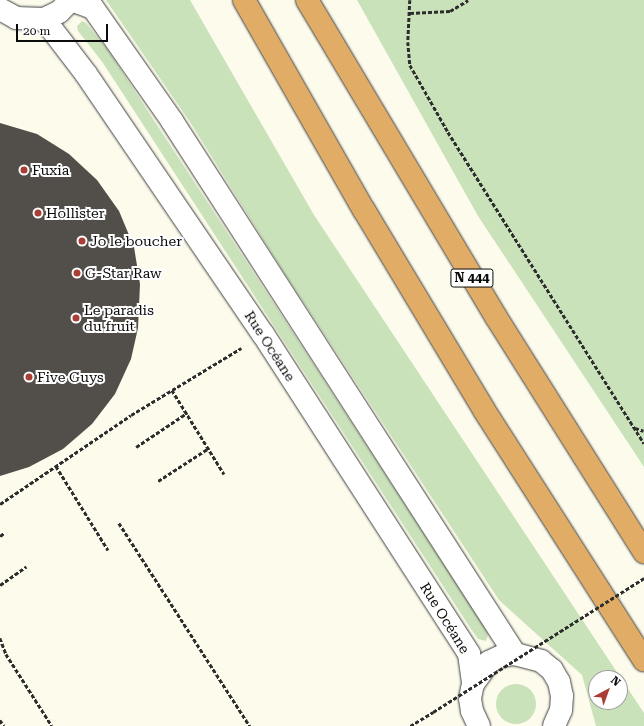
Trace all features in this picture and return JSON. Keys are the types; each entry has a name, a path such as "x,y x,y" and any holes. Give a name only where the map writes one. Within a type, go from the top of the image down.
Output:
{"highway":[{"path":"244,0 364,210 484,410 644,660"},
{"name":"N 444","path":"307,0 496,317 644,552"}],"street":[{"path":"0,9 16,18 44,19 59,12 71,0 93,8 172,121 515,654"},
{"name":"Rue Océane","path":"44,19 86,74 263,334 469,654 472,684 470,698 472,711 479,726"},
{"path":"472,684 489,662 502,656 515,654 541,661 552,670 559,682 562,696 561,710 554,726"}],"path":[{"path":"410,0 408,42 410,65 448,132 644,443"},
{"path":"410,13 450,11 468,0"},
{"path":"0,504 172,390 248,344"},
{"path":"172,390 224,474"},
{"path":"136,446 187,413"},
{"path":"634,428 644,431"},
{"path":"158,481 208,448"},
{"path":"56,466 108,550"},
{"path":"119,523 250,726"},
{"path":"0,536 4,533"},
{"path":"0,585 26,567"},
{"path":"410,726 644,578"},
{"path":"0,638 6,654 52,726"},
{"path":"0,720 4,726"}],"green space":[{"path":"106,0 190,0 314,215 616,670 588,670 588,697 582,675 499,600 283,271 190,122"},
{"path":"357,0 644,0 644,467 478,216"},
{"path":"82,21 86,23 108,50 314,365 485,628 488,635 486,641 478,639 469,626 103,63 78,31 77,26"},
{"path":"520,684 527,687 533,693 536,704 535,712 527,721 520,724 512,724 505,721 497,712 496,700 499,693 508,685"},
{"path":"628,689 644,713 644,726 596,726 592,710 628,710"}],"building":[{"path":"0,123 37,134 69,154 97,180 119,211 134,247 140,284 138,328 131,359 115,394 92,424 63,449 29,467 0,476"}],"place":[{"name":"Fuxia","path":"24,170"},
{"name":"Hollister","path":"38,213"},
{"name":"Jo le boucher","path":"82,241"},
{"name":"G-Star Raw","path":"77,273"},
{"name":"Le paradis du fruit","path":"76,318"},
{"name":"Five Guys","path":"29,377"}]}
